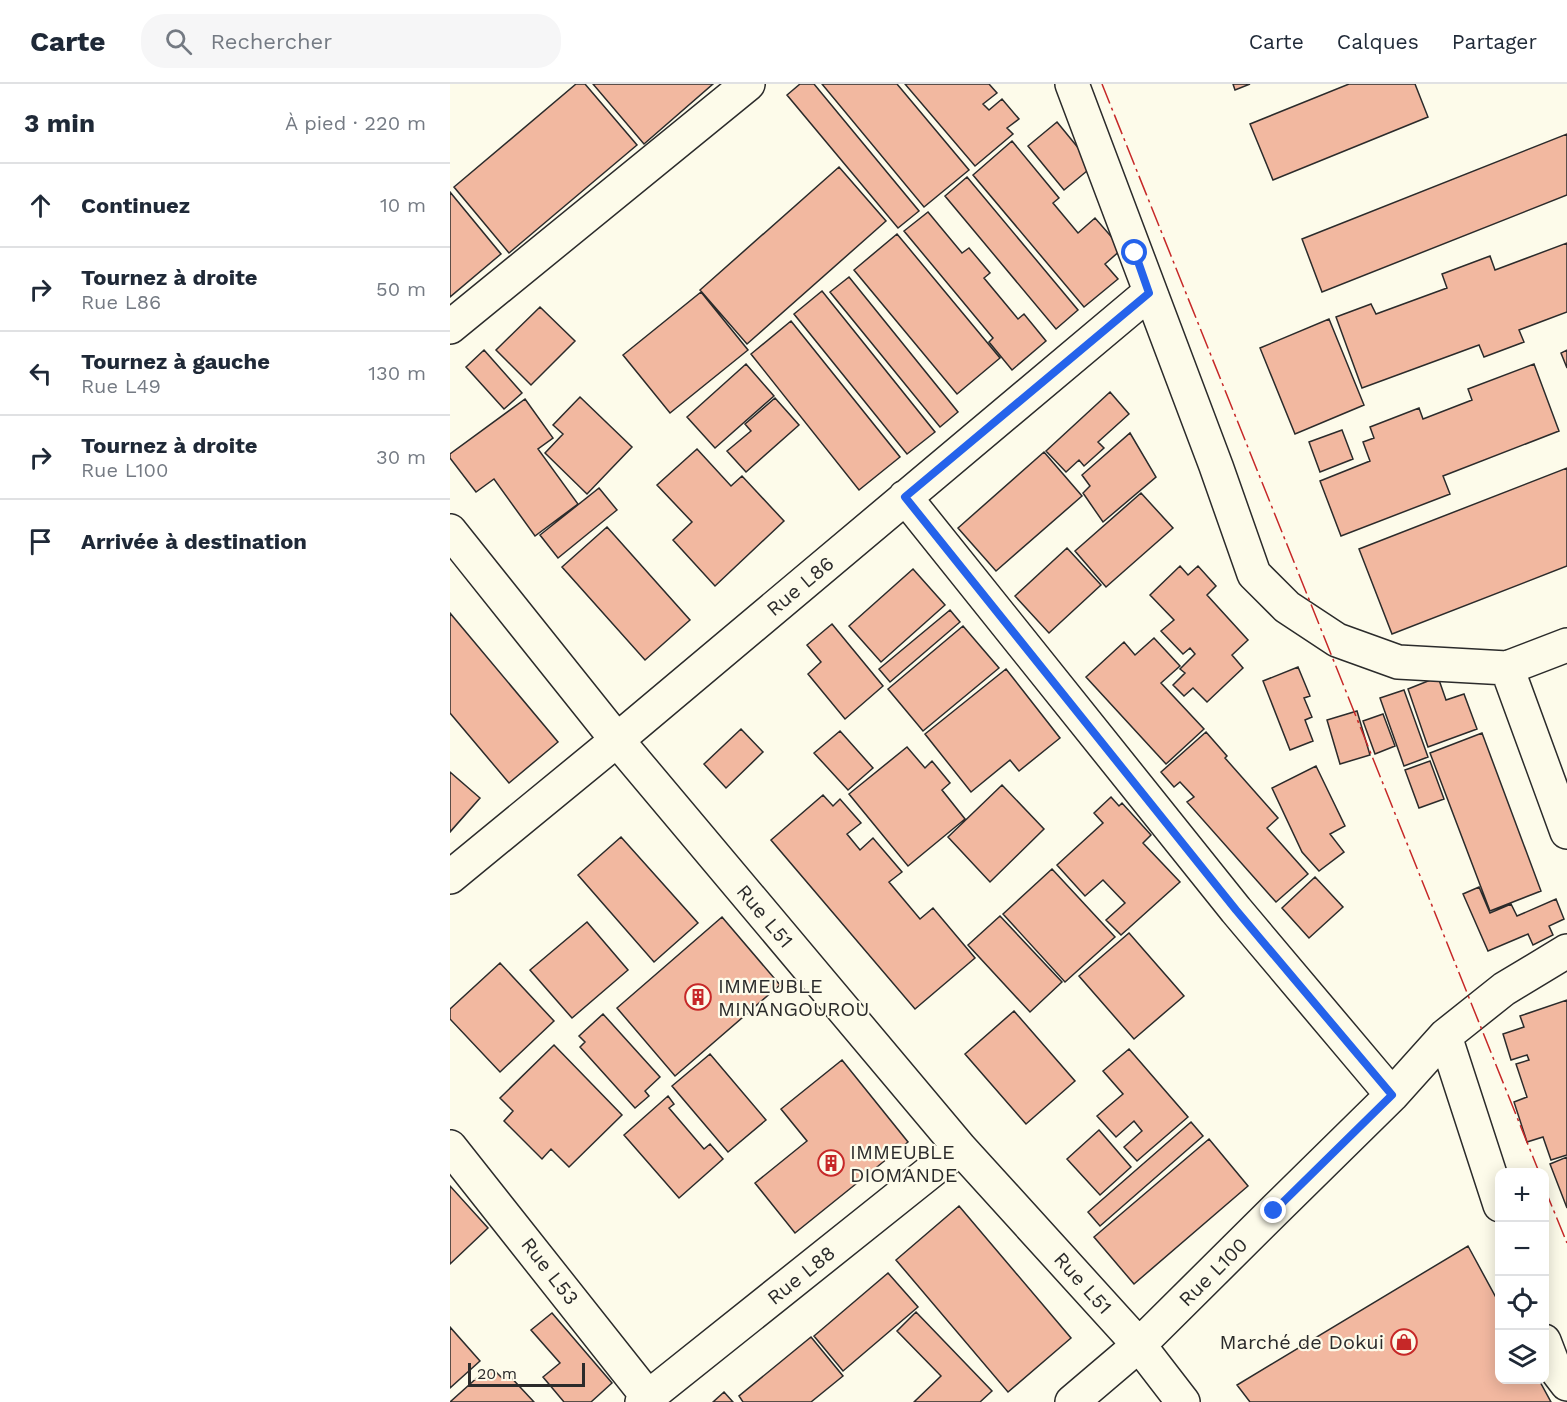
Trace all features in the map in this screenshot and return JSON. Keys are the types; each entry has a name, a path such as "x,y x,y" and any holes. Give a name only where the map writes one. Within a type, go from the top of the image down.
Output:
{"street":[{"path":"450,327 748,84"},
{"path":"1072,84 1216,466 1254,574 1287,607 1337,640 1398,662 1507,668 1567,645"},
{"name":"Rue L86","path":"450,877 617,740 1149,293"},
{"path":"905,497 1236,910 1392,1095"},
{"name":"Rue L51","path":"450,531 617,740 960,1148 1139,1345 1183,1402"},
{"path":"1507,668 1567,832"},
{"name":"Rue L100","path":"1072,1402 1139,1345 1392,1095 1445,1035 1504,989 1567,951"},
{"path":"1445,1035 1495,1189"},
{"name":"Rue L53","path":"450,1147 645,1399"},
{"name":"Rue L88","path":"645,1399 960,1148"},
{"path":"1549,1353 1554,1367 1567,1384"}],"building":[{"path":"576,84 585,84 637,145 509,253 454,187"},
{"path":"593,84 713,84 644,144"},
{"path":"800,84 814,84 919,211 898,228 787,95"},
{"path":"822,84 897,84 969,170 924,207"},
{"path":"905,84 989,84 997,93 983,104 989,110 1002,99 1019,119 1007,128 1013,134 975,166"},
{"path":"1233,84 1250,84 1235,90"},
{"path":"1349,84 1415,84 1428,117 1273,180 1250,124"},
{"path":"1057,122 1093,166 1064,190 1028,146"},
{"path":"1567,134 1567,195 1322,292 1302,239"},
{"path":"1012,141 1059,198 1053,203 1078,233 1095,218 1122,249 1105,264 1118,279 1084,307 973,175"},
{"path":"839,167 886,221 747,344 700,290"},
{"path":"967,177 1078,310 1056,329 945,196"},
{"path":"450,192 501,254 450,297"},
{"path":"928,212 962,253 969,248 990,273 984,278 1018,319 1024,314 1046,341 1012,370 989,342 993,338 904,231"},
{"path":"897,234 1000,358 957,394 854,270"},
{"path":"1567,243 1567,312 1519,330 1524,342 1484,357 1479,345 1362,388 1336,317 1371,304 1376,314 1447,288 1442,274 1490,256 1495,270"},
{"path":"849,277 958,412 940,427 830,292"},
{"path":"822,291 935,432 907,454 794,314"},
{"path":"701,292 748,350 670,413 623,355"},
{"path":"540,307 575,341 531,385 496,350"},
{"path":"1329,319 1364,405 1295,434 1260,348"},
{"path":"791,321 900,457 859,490 751,354"},
{"path":"484,350 522,393 504,409 466,367"},
{"path":"1567,350 1567,368 1561,353"},
{"path":"746,364 774,396 715,448 687,417"},
{"path":"1534,364 1559,431 1443,476 1450,494 1341,536 1320,481 1370,461 1363,442 1374,438 1370,427 1419,408 1423,419 1472,400 1468,389"},
{"path":"1110,392 1129,414 1098,442 1104,448 1084,466 1079,460 1066,472 1046,451"},
{"path":"580,397 632,447 587,494 545,453 563,434 553,425"},
{"path":"775,398 799,425 746,472 727,451 751,431 745,424"},
{"path":"525,399 553,438 538,449 578,504 535,536 494,479 476,492 450,458 450,454"},
{"path":"1342,430 1353,459 1320,472 1309,442"},
{"path":"1130,433 1156,477 1103,522 1083,493 1090,486 1082,475"},
{"path":"697,449 731,486 742,476 784,521 715,586 673,540 692,522 657,485"},
{"path":"1044,452 1082,496 996,571 958,528"},
{"path":"1567,468 1567,566 1392,634 1359,549"},
{"path":"599,488 617,510 558,558 540,535"},
{"path":"1141,493 1173,528 1106,587 1075,551"},
{"path":"607,527 690,620 645,660 562,567"},
{"path":"1067,548 1101,585 1049,633 1015,596"},
{"path":"1180,566 1188,575 1198,566 1216,586 1207,595 1248,640 1232,655 1243,668 1207,702 1193,688 1184,696 1173,685 1185,673 1180,669 1195,654 1190,648 1183,654 1161,631 1174,620 1150,595"},
{"path":"913,569 945,605 881,662 849,626"},
{"path":"950,610 960,622 890,682 879,669"},
{"path":"450,613 558,742 509,783 450,713"},
{"path":"832,624 883,686 845,719 808,674 821,662 807,645"},
{"path":"963,626 999,668 923,731 888,689"},
{"path":"1154,638 1180,666 1161,683 1204,729 1166,764 1086,677 1124,642 1135,655"},
{"path":"1298,667 1310,696 1304,698 1312,717 1305,720 1313,741 1290,750 1263,681"},
{"path":"1006,669 1060,738 1019,771 1010,760 971,792 925,734"},
{"path":"1438,677 1446,700 1464,694 1477,729 1428,747 1408,689"},
{"path":"1404,690 1428,757 1404,766 1380,698"},
{"path":"1357,711 1370,755 1340,764 1327,720"},
{"path":"1383,714 1395,746 1375,754 1363,721"},
{"path":"741,729 763,752 726,788 704,764"},
{"path":"840,731 873,768 848,790 814,753"},
{"path":"1206,732 1227,756 1225,758 1278,818 1267,828 1308,874 1276,902 1187,802 1194,797 1180,782 1174,787 1161,772"},
{"path":"1482,733 1541,891 1490,911 1430,753"},
{"path":"907,747 925,768 932,761 950,783 942,790 965,819 908,866 849,794"},
{"path":"1430,761 1444,799 1419,808 1405,770"},
{"path":"1316,766 1345,826 1330,834 1344,852 1319,871 1302,852 1272,788"},
{"path":"450,772 480,798 450,832"},
{"path":"1002,785 1044,829 990,882 948,837"},
{"path":"823,795 833,806 840,799 861,823 847,834 860,850 873,838 902,872 889,882 920,919 933,908 975,958 915,1009 771,840"},
{"path":"1111,797 1119,806 1122,803 1151,835 1143,843 1180,882 1121,935 1106,920 1125,903 1103,880 1085,896 1057,865 1103,823 1094,813"},
{"path":"621,837 698,923 654,962 578,875"},
{"path":"1052,869 1115,937 1065,982 1003,914"},
{"path":"1315,877 1343,907 1309,938 1282,908"},
{"path":"1479,887 1490,913 1511,904 1517,916 1556,899 1564,919 1549,926 1553,935 1533,945 1528,934 1488,951 1463,894"},
{"path":"1000,916 1062,982 1030,1012 968,945"},
{"name":"IMMEUBLE MINANGOUROU","path":"722,917 780,985 675,1076 617,1008"},
{"path":"587,922 628,970 572,1018 530,970"},
{"path":"1129,933 1184,996 1134,1039 1079,976"},
{"path":"500,963 554,1021 500,1072 450,1019 450,1009"},
{"path":"1567,1000 1567,1155 1551,1160 1543,1137 1527,1142 1514,1102 1527,1097 1516,1064 1529,1060 1527,1055 1511,1060 1503,1034 1524,1027 1520,1016"},
{"path":"1014,1011 1075,1081 1026,1124 965,1054"},
{"path":"603,1014 660,1077 645,1091 649,1096 635,1108 580,1047 585,1042 579,1036"},
{"path":"554,1045 622,1115 569,1167 551,1149 542,1159 504,1121 513,1111 500,1098"},
{"path":"1129,1049 1188,1117 1137,1161 1124,1147 1142,1131 1134,1121 1116,1137 1097,1116 1123,1094 1103,1071"},
{"path":"710,1054 766,1120 728,1152 672,1086"},
{"name":"IMMEUBLE DIOMANDE","path":"842,1060 908,1142 795,1233 755,1183 807,1141 781,1109"},
{"path":"668,1096 674,1104 669,1108 704,1149 710,1144 723,1159 679,1198 624,1135"},
{"path":"1191,1122 1203,1136 1100,1226 1088,1212"},
{"path":"1099,1130 1131,1167 1100,1195 1067,1159"},
{"path":"1209,1139 1248,1186 1134,1284 1094,1237"},
{"path":"1567,1157 1567,1208 1550,1164"},
{"path":"450,1186 488,1228 450,1264"},
{"path":"959,1206 1071,1338 1008,1392 896,1260"},
{"name":"Marché de Dokui","path":"1468,1246 1495,1296 1495,1384 1541,1384 1551,1402 1250,1402 1237,1385"},
{"path":"888,1273 918,1307 843,1371 814,1336"},
{"path":"916,1312 992,1391 980,1402 914,1402 941,1376 897,1331"},
{"path":"552,1313 612,1383 591,1402 564,1402 543,1377 560,1363 531,1330"},
{"path":"450,1327 480,1361 450,1388"},
{"path":"811,1337 843,1376 811,1402 743,1402 739,1396"},
{"path":"493,1369 502,1378 507,1373 534,1402 450,1402 479,1376 482,1379"},
{"path":"724,1392 733,1402 713,1402"}],"power":[{"path":"1102,84 1537,1168"},
{"path":"1549,1199 1567,1243"}],"place":[{"name":"IMMEUBLE MINANGOUROU","path":"698,997"},
{"name":"IMMEUBLE DIOMANDE","path":"831,1163"},
{"name":"Marché de Dokui","path":"1404,1342"}],"route":[{"path":"1135,253 1149,293 905,497 1236,910 1392,1095 1274,1211"}]}
